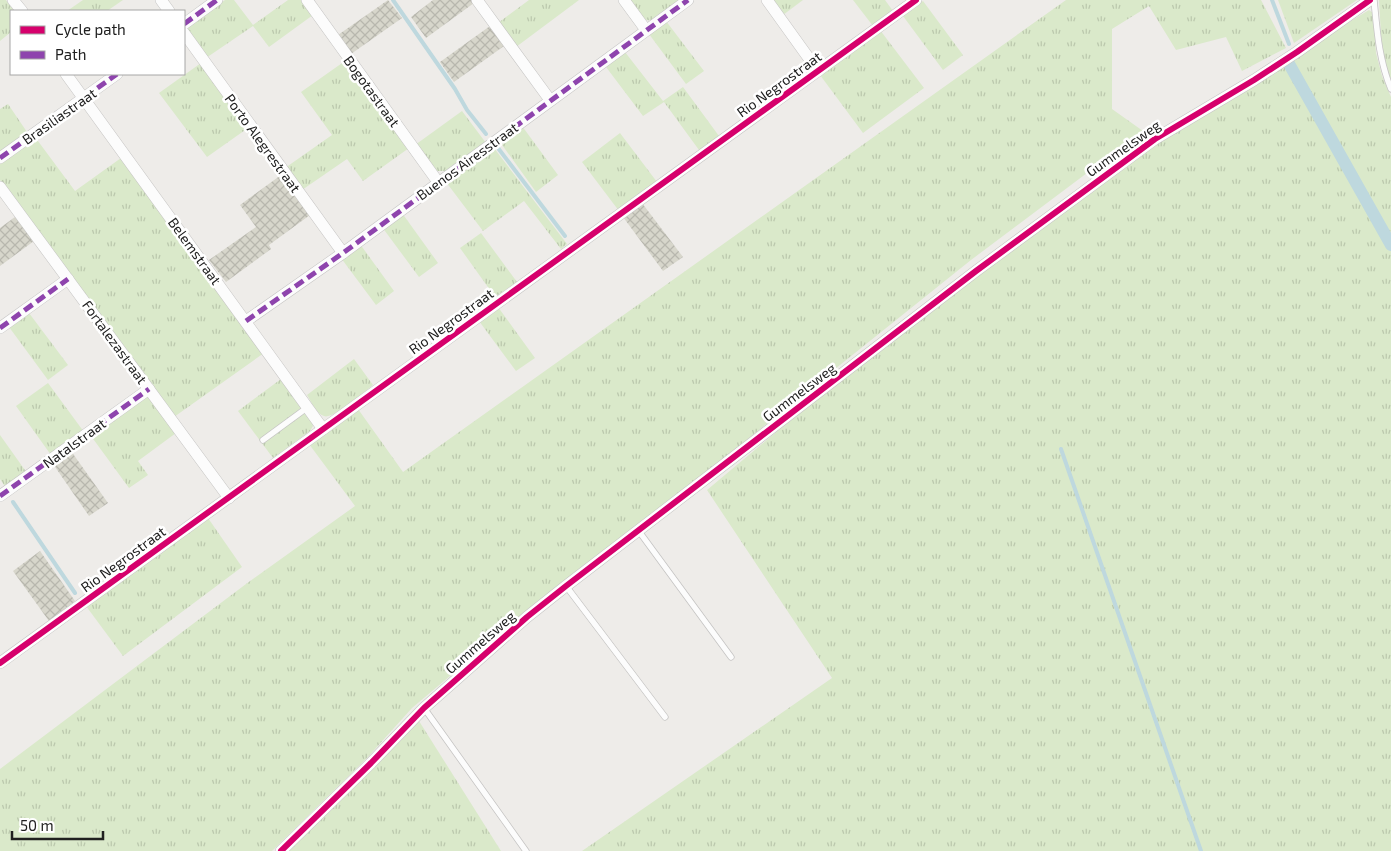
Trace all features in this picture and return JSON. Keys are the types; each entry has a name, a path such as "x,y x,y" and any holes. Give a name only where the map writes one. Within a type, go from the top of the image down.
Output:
{"street":[{"path":"185,23 216,0"},
{"name":"Bogotastraat","path":"307,0 438,182"},
{"path":"477,0 550,100"},
{"path":"624,0 646,30"},
{"name":"Buenos Airesstraat","path":"246,321 688,0"},
{"path":"767,0 818,71"},
{"name":"Rio Negrostraat","path":"0,663 916,0"},
{"name":"Gummelsweg","path":"281,851 424,708 527,617 566,586 976,271 1155,139 1254,80 1370,0"},
{"name":"Porto Alegrestraat","path":"185,34 342,253"},
{"name":"Belemstraat","path":"67,75 324,429"},
{"name":"Brasiliastraat","path":"0,158 116,75"},
{"name":"Fortalezastraat","path":"0,187 228,498"},
{"path":"0,328 68,279"},
{"name":"Natalstraat","path":"0,496 148,389"}],"lane":[{"path":"1374,0 1378,50 1384,73 1391,89"},
{"path":"263,440 308,407"},
{"path":"638,530 731,657"},
{"path":"566,586 665,717"},
{"path":"424,708 526,851"}],"shaded area":[{"path":"388,0 402,18 351,54 338,35"},
{"path":"433,0 472,0 474,3 426,38 411,17"},
{"path":"490,26 504,46 454,82 440,62"},
{"path":"281,175 310,215 269,245 271,249 226,282 209,260 256,227 240,205"},
{"path":"642,203 683,257 663,271 623,217"},
{"path":"15,217 34,241 0,266 0,228"},
{"path":"71,451 108,503 89,516 53,464"},
{"path":"40,551 75,601 49,621 13,571"}],"green space":[{"path":"0,0 6,0 13,10 10,10 10,33 0,41"},
{"path":"83,0 123,0 108,10 68,10"},
{"path":"225,0 234,0 253,25 288,0 302,0 313,15 269,47 253,26 206,58 185,28"},
{"path":"529,0 579,0 516,47 498,23"},
{"path":"628,0 683,0 664,15 648,20 639,14"},
{"path":"773,0 803,0 783,15"},
{"path":"853,0 885,0 893,11 873,26"},
{"path":"1066,0 1261,0 1286,48 1242,71 1226,37 1176,50 1149,6 1112,29 1112,109 1143,131 971,260 699,478 525,613 412,708 367,758 272,851 0,851 0,769 246,584 355,506 309,444 358,409 403,472"},
{"path":"1278,0 1357,0 1294,43"},
{"path":"1379,0 1391,0 1391,80 1383,51"},
{"path":"923,1 963,55 943,70 903,16"},
{"path":"1369,10 1373,13 1376,53 1382,76 1391,97 1391,851 582,851 832,678 707,490 976,265 1154,134 1295,55"},
{"path":"666,21 704,71 686,84 649,34"},
{"path":"880,30 924,88 863,133 820,75"},
{"path":"625,52 663,101 683,87 719,136 699,150 664,102 643,116 606,67"},
{"path":"345,61 409,148 363,181 347,159 302,190 285,168 332,135 301,92"},
{"path":"201,63 248,128 207,157 159,93"},
{"path":"8,104 27,132 0,151 0,109"},
{"path":"462,111 486,143 446,171 436,171 415,145"},
{"path":"522,126 558,175 536,192 500,142"},
{"path":"620,133 657,182 619,211 582,162"},
{"path":"35,137 75,191 121,158 264,353 174,417 0,180 0,162"},
{"path":"494,148 567,244 561,249 524,201 483,231 446,182"},
{"path":"402,213 438,263 419,277 382,227"},
{"path":"481,233 517,282 495,297 460,248"},
{"path":"360,244 394,291 376,305 341,258"},
{"path":"498,307 535,358 516,371 479,321"},
{"path":"29,313 68,365 48,380 9,327"},
{"path":"354,359 373,385 334,414 328,416 321,415 307,395"},
{"path":"281,379 311,420 313,426 310,431 273,458 238,411"},
{"path":"48,383 84,432 51,455 16,406"},
{"path":"147,397 151,399 176,433 138,461 148,475 129,488 91,436"},
{"path":"0,435 27,473 6,488 0,479"},
{"path":"208,518 242,567 123,656 86,606"},
{"path":"419,721 501,851 288,851"}],"waterway":[{"path":"393,0 455,89 467,110 486,134"},
{"path":"1272,0 1289,44"},
{"path":"1288,62 1391,245"},
{"path":"498,148 565,236"},
{"path":"1061,449 1201,851"},
{"path":"13,502 75,593"}],"marked path":[{"path":"185,23 217,0"},
{"path":"246,321 343,253 688,0"},
{"path":"0,158 116,75"},
{"path":"0,328 68,279"},
{"path":"0,496 149,389"}],"cycle path":[{"path":"0,663 916,0"},
{"path":"281,851 424,708 527,617 566,586 976,271 1155,139 1254,80 1370,0"}]}
